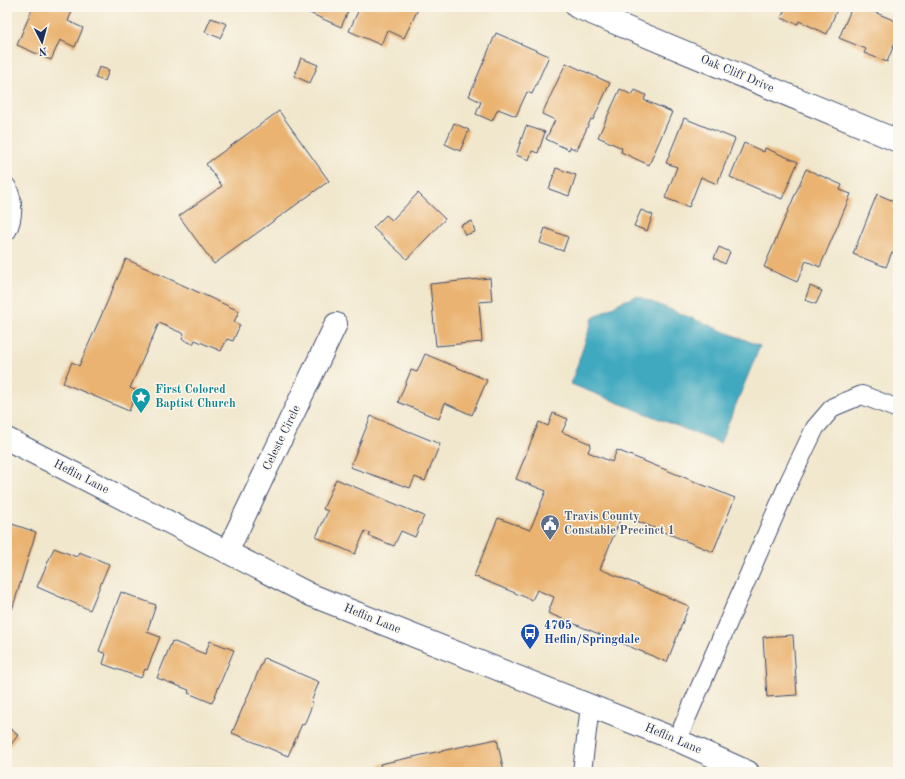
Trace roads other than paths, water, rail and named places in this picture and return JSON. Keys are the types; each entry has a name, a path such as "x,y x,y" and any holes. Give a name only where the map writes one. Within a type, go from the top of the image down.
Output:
{"street":[{"name":"Oak Cliff Drive","path":"577,7 898,141"},
{"name":"Celeste Circle","path":"227,552 336,324"},
{"name":"Heflin Lane","path":"7,439 311,595 677,740 748,772"}],"lane":[{"path":"7,187 12,196 12,222 7,231"},
{"path":"677,740 789,482 815,428 833,407 862,395 898,409"},
{"path":"582,772 590,706"}],"water":[{"path":"637,296 760,346 720,443 571,384 593,318 621,302"}],"place":[{"name":"First Colored Baptist Church","path":"141,414"},
{"name":"Travis County Constable Precinct 1","path":"550,541"},
{"name":"4705 Heflin/Springdale","path":"530,650"}]}
